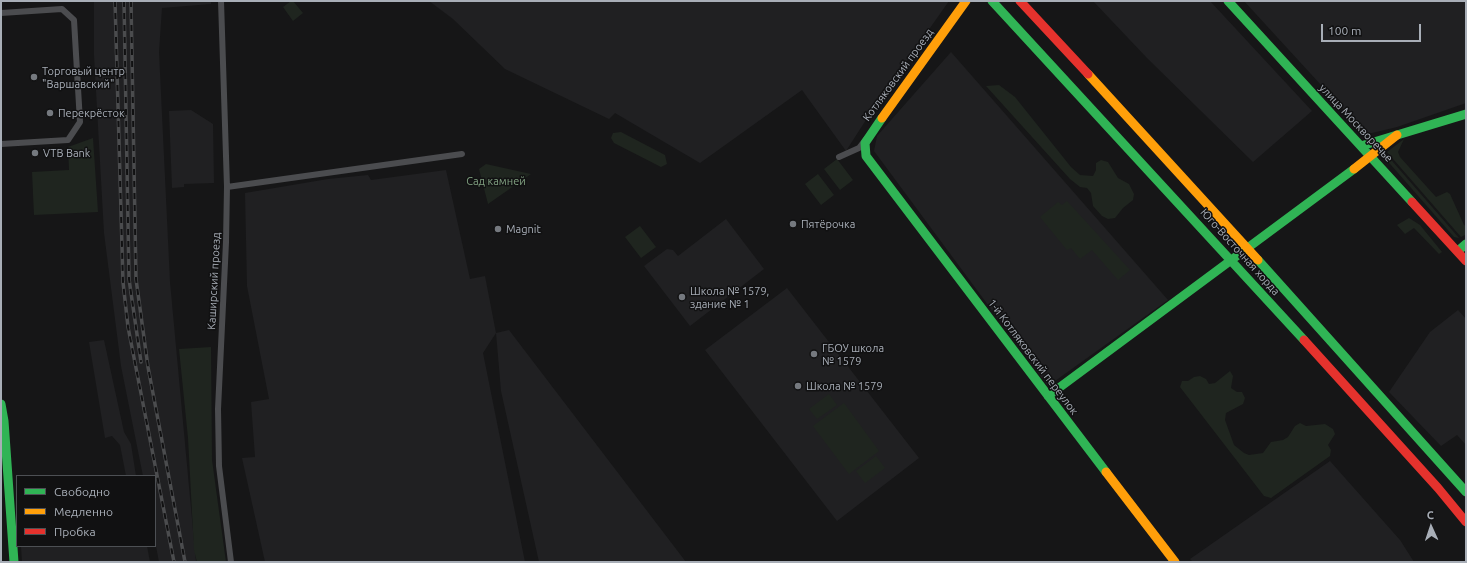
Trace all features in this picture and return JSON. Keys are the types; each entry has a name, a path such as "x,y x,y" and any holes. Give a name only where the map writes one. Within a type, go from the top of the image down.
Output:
{"main road":[{"name":"Котляковский проезд","path":"866,156 865,143 868,137 966,1"},
{"name":"Юго-Восточная хорда","path":"992,1 1232,260 1438,488 1466,522"},
{"name":"Юго-Восточная хорда","path":"1020,1 1248,249 1466,492"},
{"name":"улица Москворечье","path":"1228,1 1466,261"},
{"path":"1361,146 1466,114"},
{"path":"1048,396 1248,249 1397,135"},
{"name":"1-й Котляковский переулок","path":"866,156 1175,562"},
{"path":"1458,252 1466,244"},
{"path":"1,404 4,421 14,562"}],"street":[{"name":"Каширский проезд","path":"221,1 227,187 227,236 218,410 219,466 231,562"},
{"path":"1,13 62,9 74,20 80,122 68,140 1,144"},
{"path":"839,156 858,148 868,137"},
{"path":"852,151 866,156"},
{"path":"227,187 462,154"}],"shaded area":[{"path":"94,1 211,1 211,4 162,8 159,52 170,282 196,562 159,562 156,546 156,475 143,475 121,366 104,233 94,55"},
{"path":"429,1 949,1 873,109 846,151 802,90 700,163 615,113 609,119 505,69 453,19"},
{"path":"1093,1 1210,1 1312,111 1253,162 1147,58"},
{"path":"1244,1 1466,1 1466,103 1397,127 1372,133 1365,133"},
{"path":"951,52 1168,300 1048,386 874,151 877,136"},
{"path":"191,110 213,124 214,183 184,184 184,187 172,188 169,111"},
{"path":"446,170 470,279 485,276 496,333 483,353 525,562 265,562 242,458 255,457 251,402 269,399 247,286 245,193 328,179 368,175 371,180"},
{"path":"726,219 764,269 690,326 644,266 667,249 673,250 678,256"},
{"name":"Школа № 1579","path":"787,288 919,458 837,521 705,350"},
{"path":"1458,310 1466,319 1466,445 1457,435 1441,446 1389,392 1430,332"},
{"path":"509,330 686,562 539,562 501,391 496,333"},
{"path":"104,340 124,432 131,444 136,475 126,475 120,445 112,436 105,438 89,342"},
{"path":"1330,461 1400,540 1414,562 1193,562 1190,559"},
{"path":"21,547 147,547 150,562 22,562"}],"green space":[{"path":"293,1 303,13 293,21 283,7"},
{"path":"999,85 1015,97 1071,167 1080,175 1093,176 1096,170 1096,163 1101,160 1108,162 1118,178 1129,184 1134,194 1133,200 1123,208 1115,218 1108,219 1102,216 1093,206 1091,193 1087,188 1080,187 1070,179 986,86"},
{"path":"621,132 665,155 667,164 661,167 614,143 611,138 613,133"},
{"path":"93,138 98,212 34,215 32,172 69,170 68,147"},
{"path":"1404,139 1398,152 1400,157 1436,197 1447,192 1450,194 1464,225 1466,226 1465,235 1461,237 1387,152"},
{"path":"1386,154 1459,238 1454,237 1384,157"},
{"path":"837,159 853,180 840,190 824,169"},
{"name":"Сад камней","path":"486,164 531,174 488,204 479,169"},
{"path":"818,174 834,195 821,205 805,184"},
{"path":"1067,201 1130,270 1118,280 1092,250 1080,259 1071,248 1067,250 1040,217 1058,202 1062,205"},
{"path":"1409,218 1420,225 1442,252 1439,254 1414,228 1405,234 1397,225"},
{"path":"640,226 656,247 641,258 625,237"},
{"path":"211,347 212,460 226,562 197,562 194,550 188,438 179,349"},
{"path":"1230,371 1233,376 1231,388 1237,392 1242,392 1245,398 1243,404 1226,413 1225,420 1234,445 1244,453 1249,455 1263,453 1271,442 1283,440 1288,437 1295,426 1300,423 1306,426 1325,424 1333,429 1335,434 1328,445 1331,450 1330,456 1271,498 1264,496 1180,387 1182,381 1188,381 1194,377 1200,376 1206,379 1209,384 1215,383"},
{"path":"829,394 837,405 817,419 809,409"},
{"path":"844,403 879,451 849,474 813,426"},
{"path":"876,456 885,468 865,483 856,471"}],"railway":[{"path":"115,1 123,282 128,327 174,562"},
{"path":"124,1 129,279 141,362"},
{"path":"131,1 136,279 148,367 185,562"}],"traffic: fast":[{"path":"992,1 1304,340"},
{"path":"1228,1 1412,202"},
{"path":"1361,146 1466,114"},
{"path":"882,118 865,143 866,156 1106,472"},
{"path":"1048,396 1354,169"},
{"path":"1458,251 1466,244"},
{"path":"1258,260 1466,492"},
{"path":"1,404 4,421 14,562"}],"traffic: slow":[{"path":"882,118 966,1"},
{"path":"1088,74 1258,260"},
{"path":"1354,169 1397,135"},
{"path":"1106,472 1175,562"}],"traffic: jam":[{"path":"1020,1 1088,74"},
{"path":"1412,202 1466,261"},
{"path":"1304,340 1438,488 1466,522"}],"place":[{"name":"Торговый центр \"Варшавский\"","path":"34,77"},
{"name":"Перекрёсток","path":"50,113"},
{"name":"VTB Bank","path":"35,153"},
{"name":"Пятёрочка","path":"793,224"},
{"name":"Magnit","path":"498,229"},
{"name":"Школа № 1579, здание № 1","path":"682,297"},
{"name":"ГБОУ школа № 1579","path":"814,354"},
{"name":"Школа № 1579","path":"798,386"}]}
